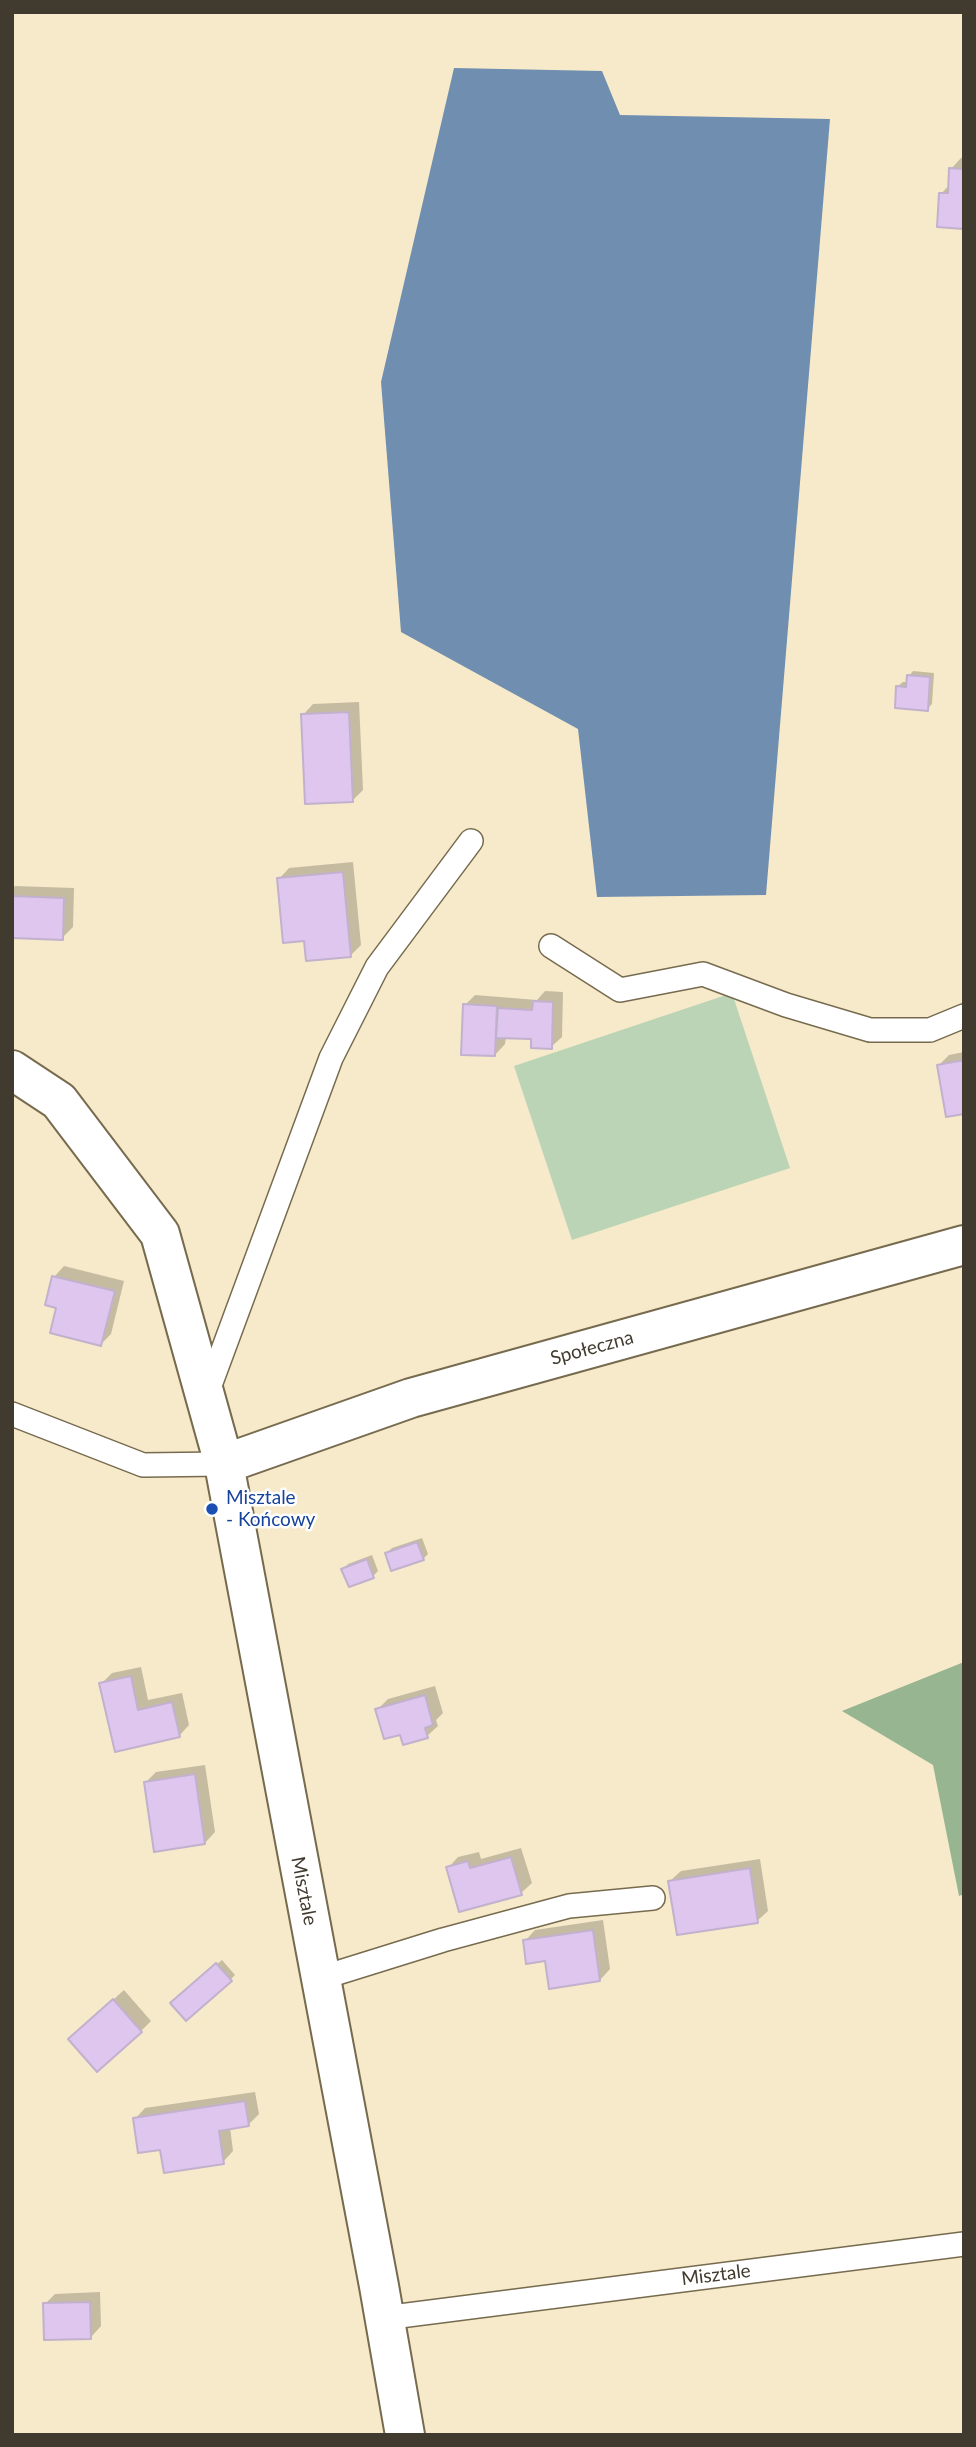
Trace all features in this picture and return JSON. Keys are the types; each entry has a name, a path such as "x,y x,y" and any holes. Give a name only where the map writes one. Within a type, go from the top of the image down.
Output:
{"street":[{"name":"Misztale","path":"12,1070 59,1101 160,1234 223,1464 405,2435"},
{"name":"Społeczna","path":"223,1464 411,1398 964,1245"}],"lane":[{"path":"205,1399 331,1058 377,967 471,841"},
{"path":"551,946 620,990 703,974 786,1005 870,1030 930,1030 964,1016"},
{"path":"12,1414 143,1465 223,1464"},
{"path":"321,1978 443,1940 569,1906 653,1898"},
{"name":"Misztale","path":"384,2318 964,2244"}],"green space":[{"path":"732,993 790,1168 572,1240 514,1066"},
{"path":"964,1662 964,1894 959,1896 933,1765 842,1711"}],"water":[{"path":"454,68 602,71 620,115 830,119 766,895 597,897 578,729 401,632 381,382"}],"building":[{"path":"949,168 964,169 964,229 937,227 939,193 948,193"},
{"path":"907,675 930,677 928,711 895,708 896,686 906,687"},
{"path":"349,712 353,802 305,804 301,714"},
{"path":"343,872 351,957 306,961 304,941 283,943 277,878"},
{"path":"12,896 64,898 63,940 12,938"},
{"path":"533,1001 553,1002 552,1049 531,1048 531,1039 496,1038 498,1008 532,1010"},
{"path":"463,1004 497,1006 495,1056 461,1055"},
{"path":"964,1060 964,1114 946,1117 937,1065"},
{"path":"52,1276 115,1291 101,1346 50,1333 56,1308 45,1305"},
{"path":"417,1542 424,1560 391,1571 385,1553"},
{"path":"367,1559 374,1578 349,1587 341,1569"},
{"path":"131,1676 138,1710 172,1702 180,1737 115,1752 99,1683"},
{"path":"425,1695 433,1725 425,1728 428,1738 403,1745 400,1735 384,1739 375,1709"},
{"path":"195,1774 205,1844 154,1852 144,1782"},
{"path":"511,1857 522,1895 459,1912 446,1867 468,1861 470,1868"},
{"path":"750,1868 758,1923 677,1935 668,1881"},
{"path":"593,1930 600,1981 549,1989 545,1961 526,1964 523,1940"},
{"path":"216,1963 232,1981 186,2021 170,2003"},
{"path":"113,1999 142,2032 97,2072 68,2039"},
{"path":"245,2101 249,2126 219,2131 224,2164 164,2173 160,2150 138,2153 133,2118"},
{"path":"90,2302 91,2339 44,2340 43,2303"}],"place":[{"name":"Misztale - Końcowy","path":"212,1509"}]}
